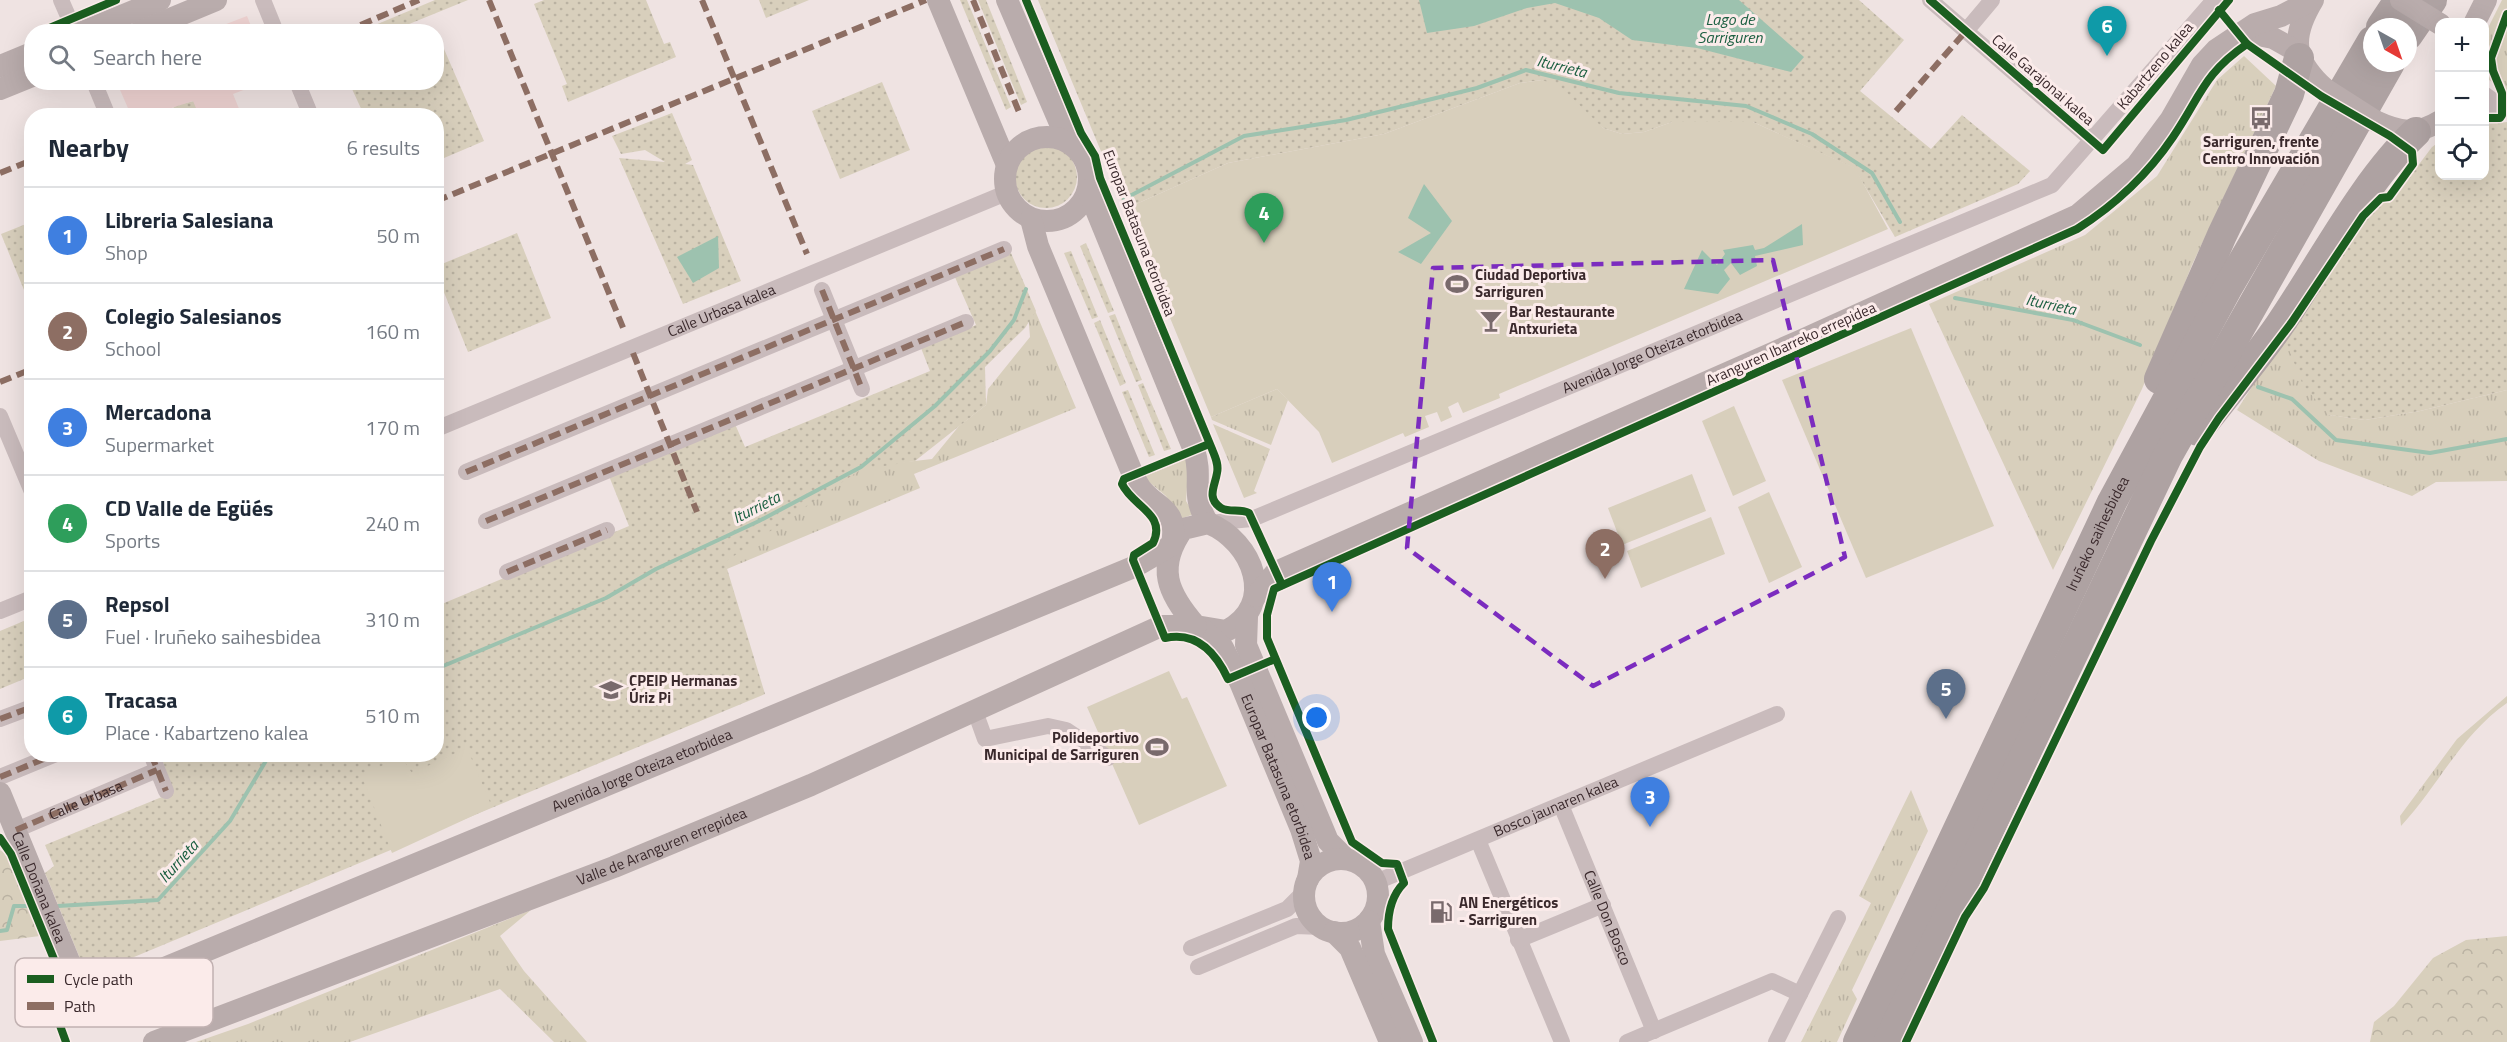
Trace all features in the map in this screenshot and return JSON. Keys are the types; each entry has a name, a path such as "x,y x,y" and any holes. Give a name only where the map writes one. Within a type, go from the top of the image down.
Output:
{"highway":[{"path":"2387,18 2400,0"},
{"path":"2417,22 2432,0"},
{"path":"2142,428 2146,407 2200,283 2289,94 2298,55"},
{"name":"Iruñeko saihesbidea","path":"1858,1042 2112,502 2228,287 2363,56"},
{"name":"Iruñeko saihesbidea","path":"1888,1042 2168,455 2385,72"},
{"path":"2035,737 2061,702 2194,437 2278,327 2344,225 2398,149 2428,127"},
{"path":"1847,1042 2059,592 2142,428 2223,279 2259,220 2294,172"}],"street":[{"path":"61,0 72,24"},
{"path":"102,24 160,0"},
{"path":"159,24 216,0"},
{"path":"263,0 273,24"},
{"path":"938,0 1007,165"},
{"path":"1007,0 1068,142"},
{"name":"Calle Garajonai kalea","path":"1930,0 2092,140"},
{"path":"1966,31 1992,0"},
{"name":"Kabartzeno kalea","path":"2052,185 2214,0"},
{"path":"2298,55 2299,34 2312,0"},
{"name":"Aranguren Ibarreko errepidea","path":"1276,572 1802,340 2078,214 2136,166 2171,119 2202,65 2216,50 2255,24 2281,16 2312,0"},
{"path":"2400,0 2435,22"},
{"path":"2477,18 2486,0"},
{"path":"2244,32 2273,38 2298,55 2307,73 2325,89 2375,121 2399,132 2428,127"},
{"path":"0,66 24,56"},
{"path":"0,89 24,79"},
{"path":"97,90 105,108"},
{"path":"300,90 308,108"},
{"path":"2489,97 2504,107"},
{"path":"2489,110 2504,107"},
{"path":"1056,137 1068,142 1079,150 1087,162 1090,176 1088,190 1082,203 1072,214 1059,220 1045,222 1031,219 1016,208 1006,193 1004,179 1007,165 1021,145 1032,139 1056,137"},
{"name":"Avenida Jorge Oteiza etorbidea","path":"1208,523 1252,519 2052,185"},
{"name":"Europar Batasuna etorbidea","path":"1088,190 1194,450 1199,471 1197,501 1208,523"},
{"name":"Calle Urbasa kalea","path":"444,423 1006,193"},
{"path":"1031,219 1038,246 1137,483 1168,513 1174,536 1167,561 1173,594 1161,626 1198,627 1226,631 1247,617 1256,596 1276,572 1246,556 1228,533 1208,523 1183,530 1172,544"},
{"path":"466,472 1004,249"},
{"path":"822,290 862,389"},
{"path":"486,521 966,322"},
{"path":"0,416 24,473"},
{"path":"1252,519 1244,530 1246,556 1256,586 1256,596"},
{"path":"507,572 607,530"},
{"name":"Avenida Jorge Oteiza etorbidea","path":"189,958 1136,566 1172,544"},
{"path":"1136,566 1161,573 1173,594 1198,627"},
{"path":"0,611 24,600"},
{"name":"Europar Batasuna etorbidea","path":"1247,617 1246,645 1328,841 1346,859"},
{"name":"Valle de Aranguren errepidea","path":"213,1020 614,867 811,785 1161,626"},
{"name":"Europar Batasuna etorbidea","path":"1198,627 1223,648 1240,682 1301,830 1311,861 1306,885"},
{"path":"0,719 24,709"},
{"path":"973,711 985,739 1048,726 1066,730 1108,758"},
{"name":"Bosco jaunaren kalea","path":"1376,882 1777,714"},
{"path":"0,777 37,762"},
{"name":"Calle Urbasa","path":"15,830 154,762 166,791"},
{"name":"Calle Doñana kalea","path":"0,792 68,958"},
{"name":"Calle Don Bosco","path":"1561,805 1654,1031"},
{"path":"1478,840 1562,1042"},
{"path":"1191,948 1287,909 1324,863 1346,859 1364,866 1376,882 1378,903 1369,921 1359,928 1327,929 1296,926 1198,967"},
{"path":"1306,885 1305,905 1310,915 1350,948 1390,1042"},
{"path":"1518,940 1603,905"},
{"path":"1776,1042 1838,918"},
{"path":"1369,921 1374,954 1412,1042"},
{"path":"1627,1042 1772,981 1800,994"},
{"name":"Valle de Aranguren errepidea","path":"154,1042 193,1027"}],"highlighted area":[{"path":"1773,260 1845,557 1593,686 1407,548 1433,268"}],"green space":[{"path":"435,0 468,0 409,24 378,24"},
{"path":"544,0 646,0 664,44 670,42 676,57 568,102 562,86 567,84 534,4"},
{"path":"759,0 809,0 766,18"},
{"path":"960,0 967,0 1011,107 1006,110"},
{"path":"978,0 986,0 1027,102 1021,105"},
{"path":"1038,0 1859,0 1904,40 1860,91 1931,149 1962,115 2030,171 2018,184 1895,237 1854,168 1753,122 1672,122 1644,132 1622,134 1603,128 1542,80 1520,83 1384,134 1228,163 1125,209"},
{"path":"2502,0 2507,0 2507,94 2489,80 2489,26"},
{"path":"444,49 484,141 444,158 444,108 361,108 352,90 444,90"},
{"path":"2244,56 2276,86 2192,265 2142,389 2053,570 1929,304 2085,235 2157,176 2217,80"},
{"name":"Ciudad Deportiva Sarriguren","path":"1542,80 1560,86 1603,128 1622,134 1644,132 1672,122 1753,122 1855,168 1888,229 1499,394 1500,398 1463,413 1458,402 1448,407 1452,417 1441,422 1437,412 1425,416 1429,427 1405,437 1403,433 1332,463 1319,432 1277,389 1211,417 1125,209 1228,163 1384,134 1520,83"},
{"path":"882,82 910,150 840,179 812,111"},
{"path":"194,101 196,108 174,108 173,106"},
{"path":"672,113 692,160 685,164 693,165 741,281 683,304 619,158 665,162 645,150 621,154 612,136"},
{"path":"2507,122 2507,390 2420,411 2365,420 2329,415 2303,385 2284,337 2364,221 2382,202 2390,203 2432,147 2435,145 2435,180 2489,180 2489,124"},
{"path":"1046,146 1058,148 1068,155 1075,165 1077,177 1075,189 1068,199 1058,206 1046,208 1034,206 1024,199 1017,189 1015,177 1017,165 1024,155 1034,148"},
{"path":"24,225 24,290 1,234"},
{"path":"517,233 551,318 468,352 444,292 444,263"},
{"path":"1086,243 1114,311 1108,313 1080,246"},
{"path":"1071,251 1098,317 1092,319 1064,253"},
{"path":"1011,253 1036,311 1025,328 985,367 986,405 915,461 860,470 725,562 765,694 132,958 80,958 45,873 54,866 45,845 174,792 163,762 444,762 444,603 629,526 609,476 735,424 745,447 930,371 921,348 976,325 954,275"},
{"path":"1026,289 1076,408 914,474 920,488 727,569 724,562 861,467 932,459 959,426 986,405 988,389 1030,337"},
{"path":"1115,314 1142,380 1136,382 1109,316"},
{"path":"1100,320 1126,383 1120,386 1094,323"},
{"path":"1911,328 1994,526 1866,578 1782,380"},
{"path":"2284,337 2329,415 2365,420 2420,411 2507,390 2507,481 2436,482 2412,496 2319,461 2237,410"},
{"path":"1143,383 1171,449 1164,451 1138,385"},
{"path":"1277,389 1288,400 1271,445 1212,420 1211,417"},
{"path":"1128,390 1155,455 1149,457 1122,392"},
{"path":"1734,406 1766,481 1733,496 1702,421"},
{"path":"1213,424 1270,449 1254,491 1257,493 1244,498"},
{"path":"1189,458 1186,501 1194,514 1180,519 1166,496 1143,477"},
{"path":"1692,474 1706,511 1622,545 1608,508"},
{"path":"1769,492 1802,567 1769,583 1738,507"},
{"path":"1711,517 1725,554 1641,588 1627,551"},
{"path":"24,621 24,679 0,689 0,631"},
{"name":"Polideportivo Municipal de Sarriguren","path":"1169,671 1182,699 1187,697 1227,786 1139,825 1087,707"},
{"path":"2507,696 2507,703 2476,730 2401,826 2400,816 2457,739"},
{"path":"467,748 492,807 392,853 361,774 392,762 405,762 412,773 436,762 444,762 444,758"},
{"path":"1911,790 1928,831 1852,990 1857,999 1837,1042 1801,1042 1871,903 1859,896"},
{"path":"0,850 6,854 40,936 0,941"},
{"path":"531,910 500,936 524,971 587,1042 554,1042 500,989 350,1042 196,1042 248,1024"},
{"path":"2507,936 2507,1042 2370,1042 2374,1022 2394,1006 2433,958 2466,940"}],"shaded area":[{"path":"247,16 250,24 226,24"},
{"path":"120,90 244,90 233,94 239,108 196,108 193,101 172,108 128,108"}],"water":[{"name":"Lago de Sarriguren","path":"1419,0 1739,0 1804,57 1791,72 1697,48 1632,40 1599,18 1555,3 1527,8 1474,26 1427,33"},
{"path":"1424,184 1452,221 1421,264 1398,252 1431,233 1408,218"},
{"path":"1802,224 1803,245 1755,256 1757,266 1740,275 1731,263 1724,270 1730,279 1718,294 1684,289 1702,250 1717,265 1725,254 1723,250 1753,245 1755,250 1764,248"},
{"path":"718,236 719,268 693,283 677,257"}],"waterway":[{"name":"Iturrieta","path":"1124,199 1244,136 1346,120 1477,88 1526,70 1619,93 1746,106 1812,134 1872,173 1900,222"},
{"name":"Iturrieta","path":"444,666 606,598 656,569 759,521 861,467 935,406 990,351 1014,320 1026,289"},
{"name":"Iturrieta","path":"1955,298 2073,320 2140,345"},
{"path":"2258,387 2292,399 2336,440 2430,453 2507,439"},
{"name":"Iturrieta","path":"58,906 158,900 230,821 265,762"},
{"name":"Iturrieta","path":"0,931 7,930 14,906 32,906"}],"marked path":[{"path":"363,24 419,0"},
{"path":"489,0 624,330"},
{"path":"702,0 807,254"},
{"path":"444,198 926,0"},
{"path":"973,0 1019,112"},
{"path":"1896,111 1966,31"},
{"path":"0,173 24,163"},
{"path":"466,472 1004,249"},
{"path":"822,290 862,389"},
{"path":"486,521 966,322"},
{"path":"633,353 697,512"},
{"path":"0,382 24,372"},
{"path":"507,572 607,530"},
{"path":"0,719 24,710"},
{"path":"0,777 37,762"},
{"path":"154,762 166,791"},
{"path":"16,830 157,770"}],"cycle path":[{"path":"59,24 116,0"},
{"path":"1026,0 1081,133 1095,156 1100,178 1215,458 1217,470 1214,500 1221,508 1249,513 1282,585"},
{"path":"1930,0 2103,150 2229,0"},
{"path":"1906,1042 1965,917 1984,888 2151,541 2200,447 2219,418 2292,322 2363,216 2381,198 2389,197 2413,164 2412,152 2390,136 2321,96 2247,44 2219,10"},
{"path":"2489,118 2500,118 2502,115 2502,93 2493,71 2491,58 2507,14"},
{"path":"1433,1042 1388,929 1392,904 1396,893 1404,883 1397,864 1382,863 1352,842 1267,638 1267,615 1274,589 2077,229 2105,210 2142,176 2173,137 2204,86 2221,65 2247,44"},
{"path":"1209,444 1124,479 1122,484 1127,492 1147,511 1156,525 1153,543 1134,555 1133,560 1165,638 1187,638 1204,646 1218,661 1228,679 1275,659"},
{"path":"0,838 11,854 54,958"},
{"path":"61,1027 66,1042"}],"place":[{"name":"Tracasa","path":"2107,56"},
{"name":"Sarriguren, frente Centro Innovación","path":"2261,118"},
{"name":"CD Valle de Egüés","path":"1264,243"},
{"name":"Ciudad Deportiva Sarriguren","path":"1457,284"},
{"name":"Bar Restaurante Antxurieta","path":"1491,321"},
{"name":"Colegio Salesianos","path":"1605,579"},
{"name":"Libreria Salesiana","path":"1332,612"},
{"name":"CPEIP Hermanas Úriz Pi","path":"611,690"},
{"name":"Repsol","path":"1946,719"},
{"name":"Polideportivo Municipal de Sarriguren","path":"1157,747"},
{"name":"Mercadona","path":"1650,827"},
{"name":"AN Energéticos - Sarriguren","path":"1441,912"}]}
